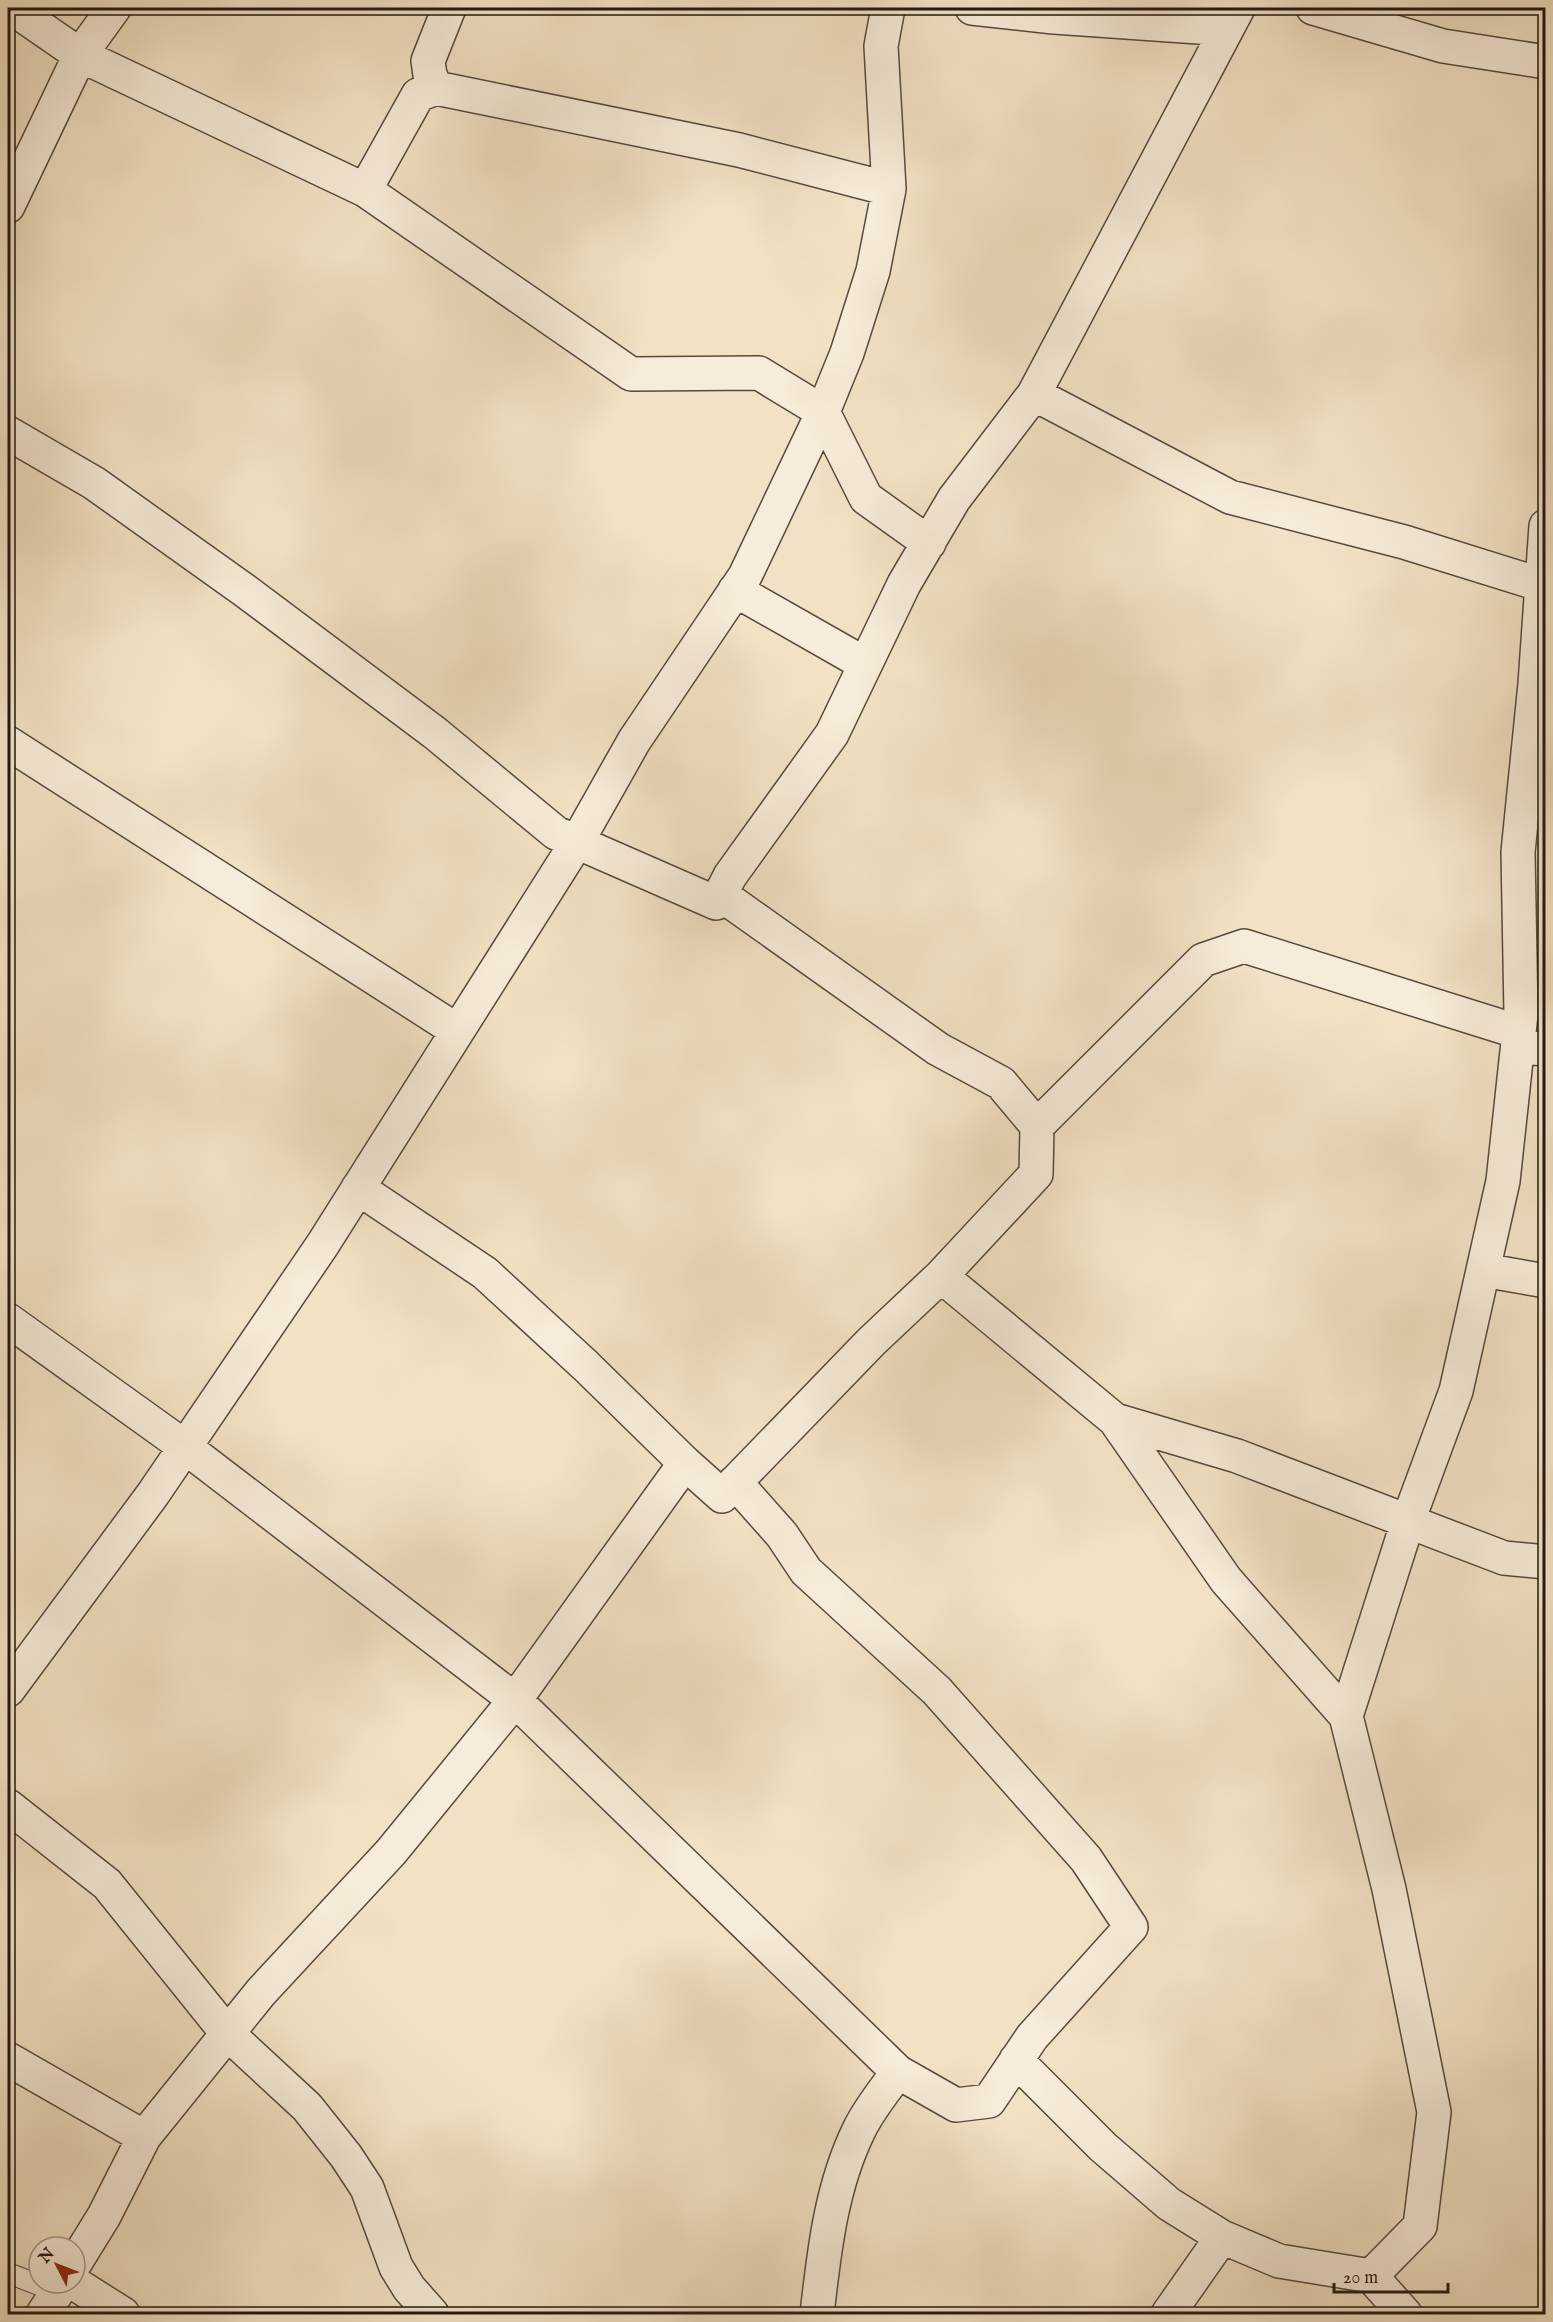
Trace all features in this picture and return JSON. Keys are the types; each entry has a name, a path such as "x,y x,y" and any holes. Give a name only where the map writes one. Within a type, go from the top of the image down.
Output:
{"street":[{"path":"12,8 80,55 365,189 631,374 759,373 823,412 866,498 928,543"},
{"path":"8,205 80,55 114,8"},
{"path":"436,88 430,75 428,61 449,8"},
{"path":"8,1690 153,1494 323,1244 456,1030 577,842 634,741 745,576 823,412 847,353 873,271 890,189 881,46 888,8"},
{"path":"8,433 94,483 244,590 435,733 556,833 716,903 730,876 832,734 904,584 954,499 1034,394 1233,18 1054,17 972,8"},
{"path":"1313,8 1443,46 1545,62"},
{"path":"365,189 418,95 436,88 739,150 890,189"},
{"path":"8,185 11,197 8,205"},
{"path":"1034,394 1230,497 1404,542 1542,598"},
{"path":"1346,1716 1408,1521 1456,1391 1503,1181 1528,1042 1521,1014 1518,852 1533,819 1535,684 1545,526"},
{"path":"735,590 865,664"},
{"path":"8,743 456,1030"},
{"path":"358,1188 485,1273 722,1496 871,1342 941,1276 1036,1174 1037,1126 1001,1083 938,1049 720,894"},
{"path":"1037,1126 1203,960 1244,946 1528,1042"},
{"path":"1483,1270 1545,1281"},
{"path":"941,1276 1115,1420 1226,1580 1346,1716 1389,1889 1434,2112 1420,2226 1371,2276"},
{"path":"8,1320 185,1448 515,1700 898,2072 956,2105 989,2101 1032,2037 1131,1926 1086,1859 937,1691 806,1571 782,1535 735,1482"},
{"path":"1115,1420 1237,1456 1504,1558 1545,1562"},
{"path":"87,2244 104,2216 144,2137 261,1992 391,1852 515,1700 685,1463"},
{"path":"8,1806 107,1884 227,2033 307,2107 346,2156 367,2188 396,2267 409,2288 432,2314"},
{"path":"8,2059 144,2137"},
{"path":"1016,2060 1102,2147 1169,2204 1222,2237 1279,2261 1371,2276 1405,2314"},
{"path":"817,2314 827,2238 842,2175 859,2131 879,2097 898,2072"},
{"path":"1168,2314 1222,2237"},
{"path":"65,2295 123,2314"}],"lane":[{"path":"8,2273 27,2280"}]}
